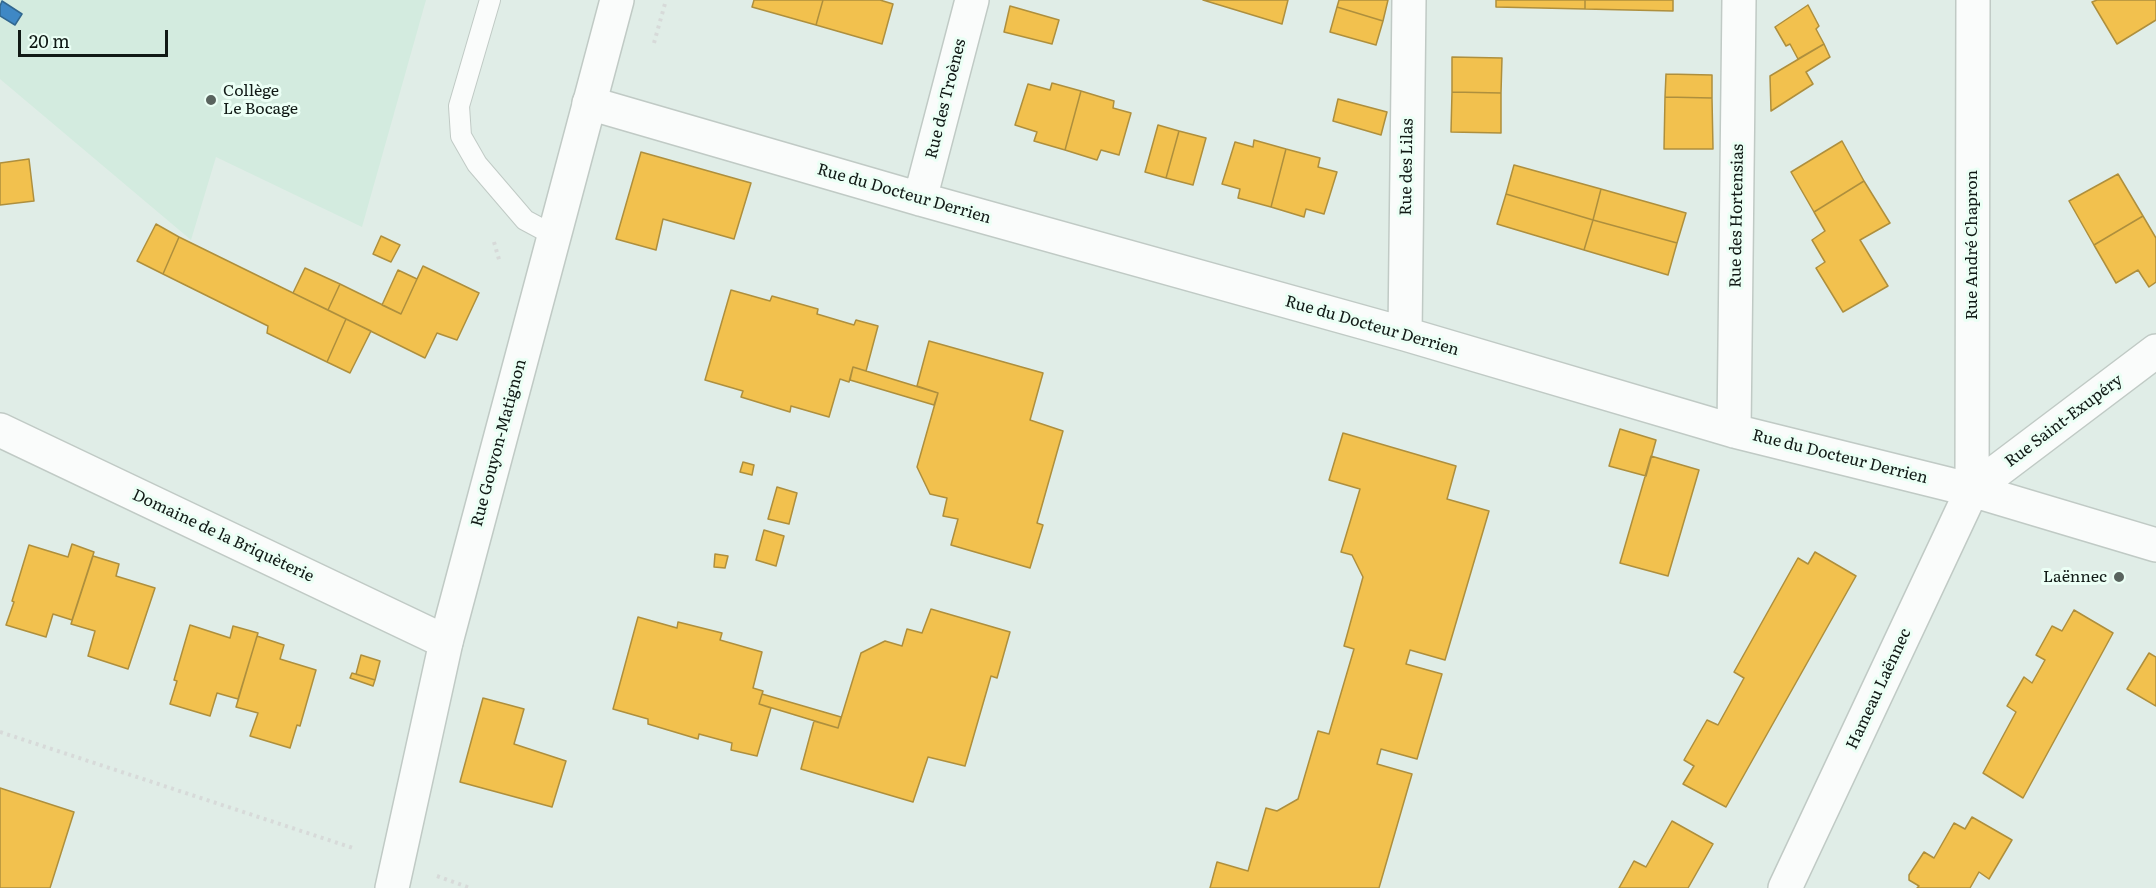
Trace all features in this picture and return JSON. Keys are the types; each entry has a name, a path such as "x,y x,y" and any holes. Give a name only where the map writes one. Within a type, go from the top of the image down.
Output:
{"street":[{"name":"Rue Gouyon-Matignon","path":"394,875 446,642 617,0"},
{"name":"Rue des Troènes","path":"920,199 972,0"},
{"name":"Rue des Lilas","path":"1406,334 1410,0"},
{"name":"Rue des Hortensias","path":"1734,431 1739,0"},
{"name":"Rue André Chapron","path":"1972,0 1972,490"},
{"name":"Rue du Docteur Derrien","path":"589,103 920,199 1406,334 1734,431 1972,490 2156,544"},
{"name":"Rue Saint-Exupéry","path":"1972,490 2156,351"},
{"name":"Domaine de la Briquèterie","path":"0,430 446,642"},
{"name":"Hameau Laënnec","path":"1785,888 1972,490"}],"lane":[{"path":"490,0 459,106 461,136 477,164 525,220 553,235"}],"path":[{"path":"494,242 500,264"},
{"path":"0,732 394,875"}],"shaded area":[{"name":"Collège Le Bocage","path":"0,0 426,0 362,227 216,157 191,240 0,79"}],"building: Logements":[{"path":"754,0 823,0 816,25 752,7"},
{"path":"823,0 880,0 893,4 882,44 816,25"},
{"path":"1203,0 1288,0 1282,24"},
{"path":"1339,0 1388,0 1383,21 1337,7"},
{"path":"1496,0 1585,0 1585,9 1496,7"},
{"path":"1585,0 1673,0 1673,11 1585,9"},
{"path":"2097,0 2156,0 2156,20 2117,44 2092,2"},
{"path":"1808,5 1819,26 1816,29 1824,44 1798,59 1790,44 1786,46 1775,27"},
{"path":"1010,6 1059,20 1052,44 1004,32"},
{"path":"1337,7 1383,21 1376,45 1330,32"},
{"path":"1824,44 1830,57 1806,72 1813,84 1771,111 1770,76"},
{"path":"1452,57 1502,58 1501,93 1452,92"},
{"path":"1666,74 1712,75 1712,98 1665,97"},
{"path":"1052,83 1081,91 1065,150 1034,141 1037,132 1015,125 1028,84 1050,90"},
{"path":"1081,91 1114,101 1113,108 1131,113 1119,155 1101,150 1097,160 1065,150"},
{"path":"1452,92 1501,93 1501,133 1451,132"},
{"path":"1665,97 1712,98 1713,149 1664,149"},
{"path":"1338,99 1387,112 1381,135 1333,121"},
{"path":"1158,125 1179,131 1166,178 1145,172"},
{"path":"1179,131 1206,138 1193,185 1166,178"},
{"path":"1254,140 1286,149 1271,207 1238,198 1240,189 1222,184 1235,142 1253,147"},
{"path":"1842,141 1864,181 1814,212 1791,172"},
{"path":"1286,149 1320,158 1318,167 1337,172 1324,214 1306,209 1304,217 1271,207"},
{"path":"641,152 751,183 734,239 663,219 656,250 616,239"},
{"path":"29,159 34,201 0,205 0,163"},
{"path":"1514,165 1601,189 1593,220 1506,194"},
{"path":"2118,174 2143,216 2094,245 2069,201"},
{"path":"1864,181 1890,223 1860,240 1888,286 1843,312 1816,268 1825,262 1812,240 1825,231 1814,212"},
{"path":"1601,189 1686,213 1677,243 1593,220"},
{"path":"1506,194 1593,220 1584,250 1497,224"},
{"path":"2143,216 2156,238 2156,282 2149,287 2138,270 2116,283 2094,245"},
{"path":"1593,220 1677,243 1668,275 1584,250"},
{"path":"156,224 179,237 163,274 137,261"},
{"path":"381,236 400,245 391,262 373,254"},
{"path":"179,237 346,319 327,362 267,333 268,326 163,274"},
{"path":"423,266 479,293 457,340 437,333 425,358 328,310 340,284 401,314"},
{"path":"305,268 340,284 328,310 293,293"},
{"path":"398,270 417,279 401,314 382,305"},
{"path":"731,290 770,301 772,296 818,309 817,314 854,325 856,320 878,326 866,371 853,367 849,382 840,379 829,417 791,406 790,412 741,397 743,391 705,380"},
{"path":"346,319 371,331 350,373 327,362"},
{"path":"929,341 1043,373 1030,420 1063,431 1037,523 1043,525 1030,568 951,545 958,519 943,516 947,498 930,494 917,467 938,393 917,386"},
{"path":"853,367 938,393 934,405 850,380"},
{"path":"1620,429 1656,440 1646,476 1609,466"},
{"path":"1343,433 1456,466 1447,499 1489,511 1445,660 1410,650 1406,664 1442,674 1417,759 1381,749 1377,764 1412,774 1379,888 1210,888 1217,862 1248,871 1266,808 1277,811 1298,799 1318,731 1329,734 1354,649 1344,646 1363,577 1352,555 1341,552 1360,489 1329,480"},
{"path":"1651,456 1699,470 1668,576 1620,563"},
{"path":"743,462 754,465 752,475 740,472"},
{"path":"777,487 797,493 789,524 768,519"},
{"path":"764,530 784,536 776,566 756,560"},
{"path":"72,544 94,552 72,620 53,614 46,637 6,625 29,545 68,557"},
{"path":"1815,552 1856,576 1726,807 1683,784 1694,766 1684,760 1707,720 1718,725 1744,678 1734,672 1798,558 1808,564"},
{"path":"715,554 728,556 725,568 714,567"},
{"path":"93,556 119,564 116,576 155,588 128,669 88,656 95,631 71,624"},
{"path":"931,609 1010,632 997,678 991,676 965,766 928,757 913,802 801,769 814,721 838,728 861,653 885,641 902,646 907,629 922,633"},
{"path":"2074,610 2113,633 2023,798 1983,773 2016,712 2007,706 2024,677 2032,683 2045,660 2036,655 2052,626 2062,631"},
{"path":"638,617 677,628 678,622 722,633 720,640 762,652 753,688 763,691 759,704 771,708 757,756 731,750 732,743 699,734 698,739 648,724 648,719 613,709"},
{"path":"190,625 230,638 233,626 258,633 238,699 217,693 210,716 170,704 177,681 174,680"},
{"path":"257,636 284,645 280,659 316,670 300,726 297,725 290,748 250,736 258,713 236,707"},
{"path":"2149,653 2156,657 2156,706 2127,689"},
{"path":"361,655 380,661 375,680 356,674"},
{"path":"352,673 375,680 373,686 350,678"},
{"path":"762,694 841,717 838,728 759,704"},
{"path":"483,698 524,709 514,744 566,761 552,807 460,782"},
{"path":"0,788 74,812 50,888 0,888"},
{"path":"1972,817 2012,840 1989,879 1979,872 1970,888 1917,888 1919,886 1909,880 1909,875 1924,852 1934,858 1954,823 1965,829"},
{"path":"1672,821 1713,844 1688,888 1619,888 1634,861 1646,867"}],"building: Écoles":[{"path":"2,1 22,14 15,25 0,16"}],"place":[{"name":"Collège Le Bocage","path":"211,100"},
{"name":"Laënnec","path":"2119,577"}]}
